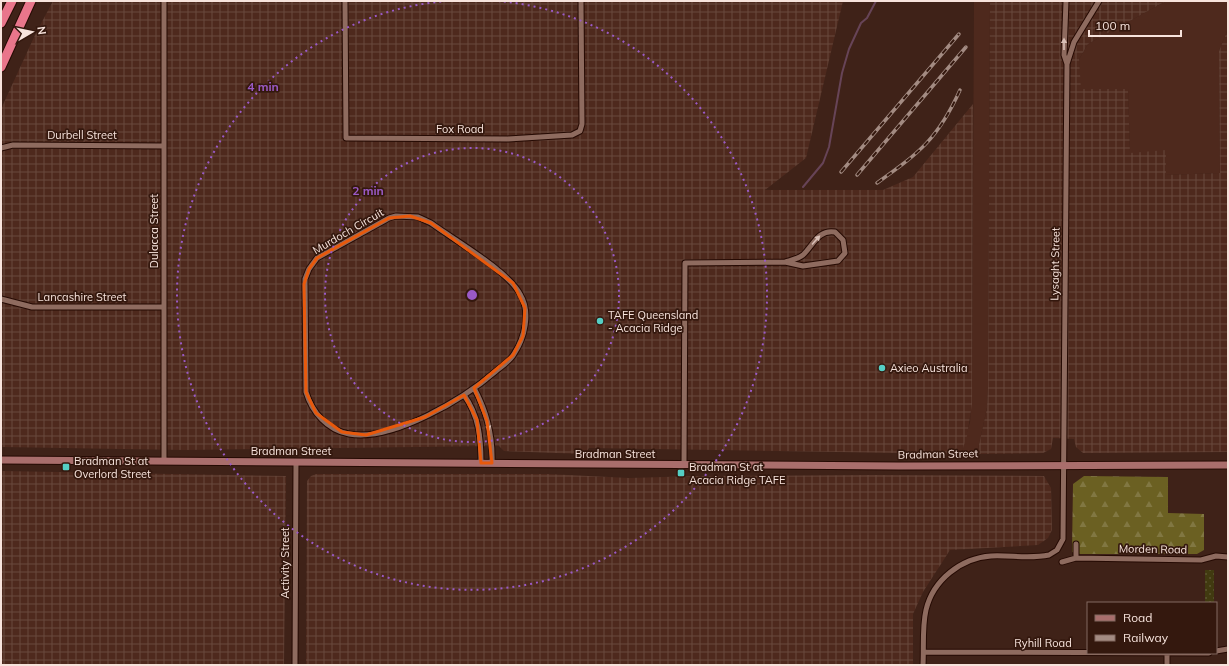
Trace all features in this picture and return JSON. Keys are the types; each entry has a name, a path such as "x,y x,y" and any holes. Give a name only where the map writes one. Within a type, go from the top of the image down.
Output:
{"highway":[{"path":"1,23 12,1"},
{"path":"1,67 31,1"}],"main road":[{"name":"Bradman Street","path":"1,460 899,466 1064,464 1228,465"}],"street":[{"name":"Dulacca Street","path":"164,1 164,461"},
{"name":"Fox Road","path":"345,1 346,138 500,139 572,135 580,131 582,124 581,1"},
{"name":"Lysaght Street","path":"1066,1 1064,55 1067,64"},
{"name":"Lysaght Street","path":"924,652 924,625 928,604 942,580 954,570 969,561 980,558 1047,556 1055,552 1060,547 1063,537 1067,64 1074,42 1099,1"},
{"name":"Durbell Street","path":"1,148 13,145 164,146"},
{"name":"Murdoch Circuit","path":"410,216 430,223 500,271 513,283 523,301 526,314 523,336 513,355 474,388 425,417 373,433 356,435 342,432 321,418 309,400 306,384 304,284 312,264 323,254 389,218 410,216"},
{"path":"684,465 684,263 785,262 802,266 838,261 845,253 843,240 834,232 826,232 818,236 801,256 785,262"},
{"name":"Lancashire Street","path":"1,299 32,307 164,307"},
{"path":"474,388 488,421 492,447 492,463"},
{"path":"464,395 473,409 477,420 481,440 481,463"},
{"name":"Activity Street","path":"295,665 296,462"},
{"path":"1076,544 1076,558"},
{"name":"Morden Road","path":"1062,562 1076,558 1202,560 1216,556 1228,557"},
{"path":"1217,651 1228,650"},
{"path":"923,665 924,652"},
{"name":"Ryhill Road","path":"924,652 1087,653"},
{"path":"1167,654 1167,665"}],"highlighted area":[{"path":"410,216 431,223 513,283 525,308 523,336 513,355 474,388 487,421 492,463 481,463 477,420 464,395 425,417 366,435 342,432 316,413 306,392 304,284 309,269 317,258 389,218"}],"shaded area":[{"path":"53,1 843,1 806,158 765,190 883,190 913,177 973,104 972,404 967,436 961,454 589,448 585,454 504,451 499,446 185,450 1,447 1,109 35,35"},
{"path":"974,1 990,1 988,387 987,408 977,454 961,454 970,422 972,387"},
{"path":"990,1 1166,1 1088,44 1079,59 1081,89 1128,89 1130,153 1166,150 1166,175 1220,173 1219,51 1228,29 1228,452 1083,453 1076,447 1074,439 1053,438 1051,449 1043,453 977,454 987,408 988,387"},
{"path":"1166,1 1228,1 1228,29 1219,51 1220,173 1166,175 1130,153 1128,89 1080,89 1079,59 1088,44"},
{"path":"1,471 286,476 284,665 1,665"},
{"path":"316,474 548,474 629,478 873,475 1044,476 1051,488 1052,530 1048,538 1038,545 950,550 923,592 913,614 913,665 306,665 307,481 311,476"},
{"path":"1205,570 1214,570 1214,602 1205,602"}],"green space":[{"path":"1084,476 1168,477 1168,513 1204,514 1204,550 1197,554 1080,554 1072,552 1073,484"}],"waterway":[{"path":"803,187 823,163 829,147 842,73 849,49 861,23 867,18 876,1"}],"railway":[{"path":"841,172 959,34"},
{"path":"857,175 966,47"},
{"path":"877,183 905,163 926,144 944,121 960,90"}],"place":[{"name":"TAFE Queensland - Acacia Ridge","path":"600,321"},
{"name":"Axieo Australia","path":"882,368"},
{"name":"Bradman St at Overlord Street","path":"66,467"},
{"name":"Bradman St at Acacia Ridge TAFE","path":"681,473"}]}
